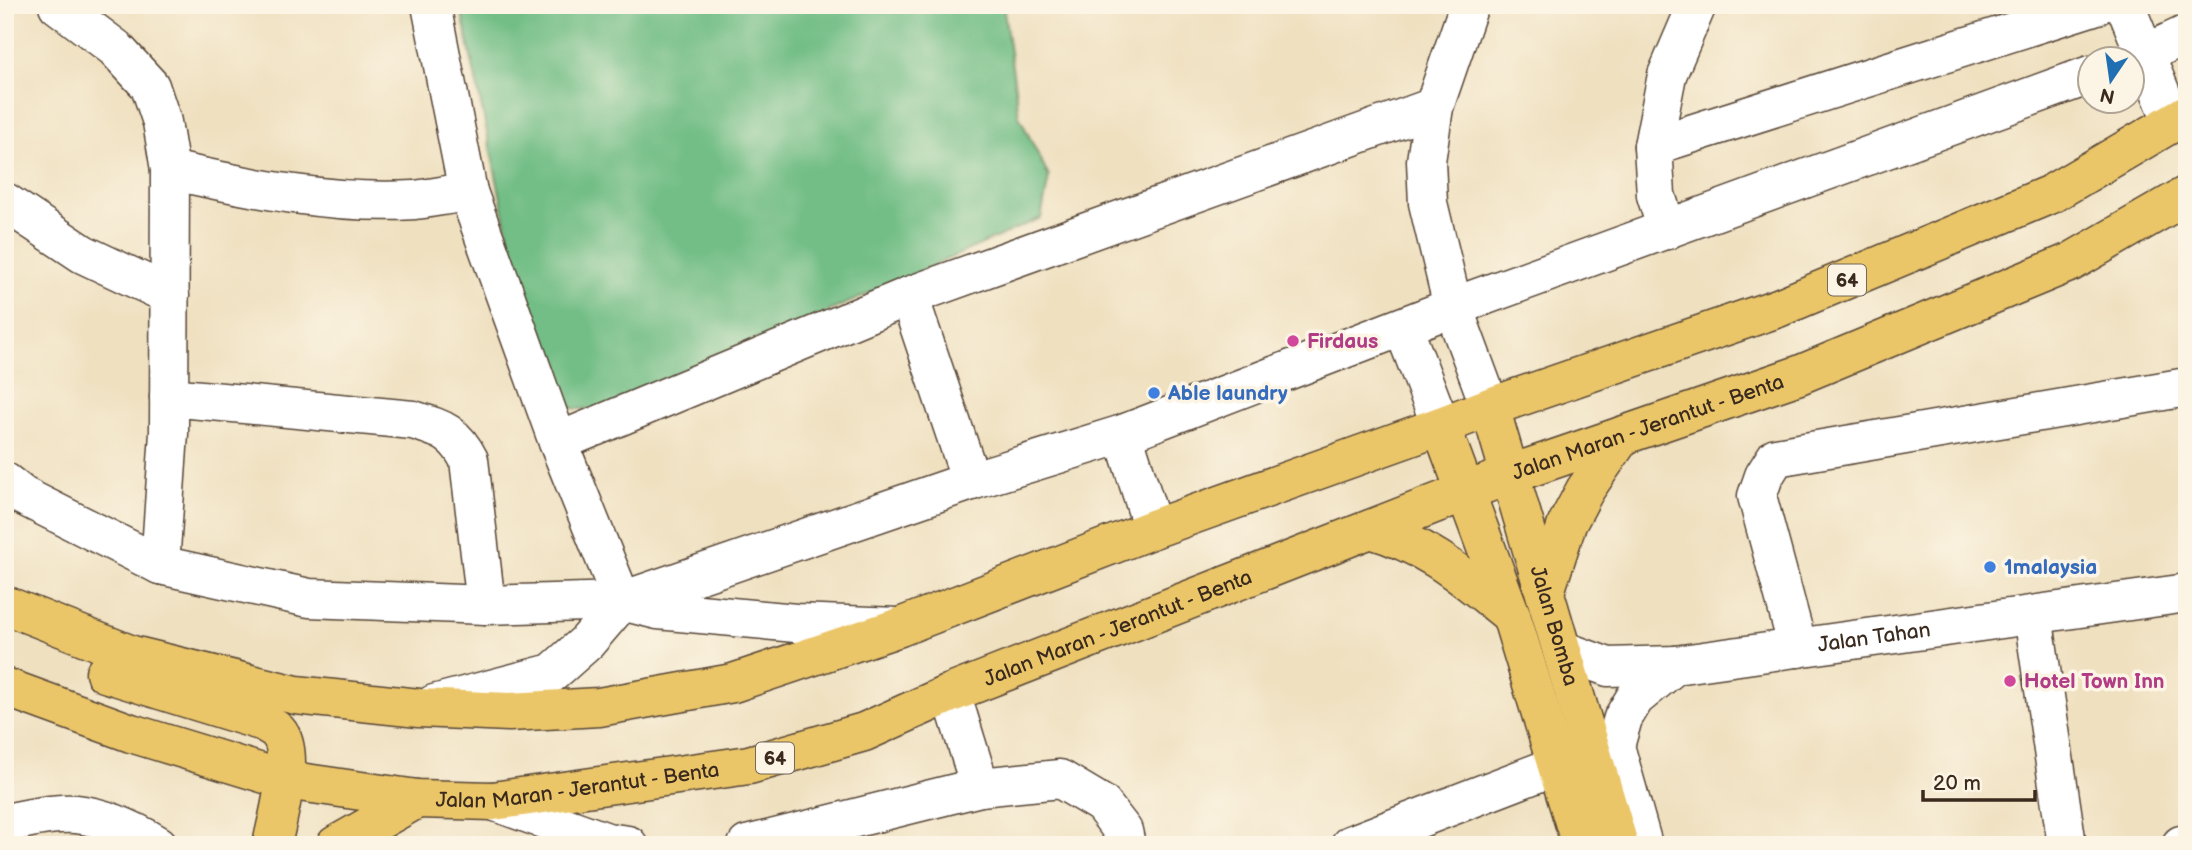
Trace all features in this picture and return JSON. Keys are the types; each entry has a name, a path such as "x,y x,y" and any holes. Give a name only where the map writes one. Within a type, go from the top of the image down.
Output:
{"main road":[{"name":"64","path":"5,605 132,655 284,692 419,708 509,712 613,704 733,683 900,627 1153,529 1490,407 1803,298 2051,194 2182,111"},
{"name":"Jalan Maran - Jerantut - Benta","path":"5,687 131,733 285,780 416,799 494,801 749,765 864,732 951,693 1511,474 1799,375 2071,262 2187,195"},
{"name":"Jalan Bomba","path":"1490,407 1619,845"},
{"name":"Jalan Bomba","path":"1441,426 1511,615 1581,845"},
{"path":"1545,592 1567,524 1622,436"},
{"path":"1371,528 1395,536 1447,563 1511,615"},
{"path":"59,626 65,646 100,671 264,722 278,732 285,745 285,780 272,845"},
{"path":"336,845 416,799"}],"street":[{"path":"58,5 115,48 150,86 162,122 170,170 170,295 169,433 160,565"},
{"path":"431,5 468,192 558,442 622,601"},
{"path":"1469,5 1434,107 1426,161 1428,203 1453,307 1490,407"},
{"path":"1667,230 1656,195 1653,146 1667,75 1697,5"},
{"path":"1653,146 2096,5"},
{"path":"2125,5 2135,46"},
{"path":"2146,54 2187,34"},
{"path":"2146,68 2182,111"},
{"path":"419,708 552,673 587,642 622,601 971,481 1122,434 1453,307 2076,80"},
{"path":"558,442 909,296 1434,107"},
{"path":"170,170 245,187 339,199 415,200 468,192"},
{"path":"5,202 83,254 170,295"},
{"path":"909,296 971,481"},
{"path":"1403,327 1441,426"},
{"path":"1798,648 1757,496 1764,476 1776,457 2187,387"},
{"path":"169,397 413,420 441,428 460,442 469,460 486,605"},
{"path":"1122,434 1153,529"},
{"path":"5,482 23,496 160,565 309,598 486,605 622,601 657,610 796,623 900,627"},
{"name":"Jalan Tahan","path":"1562,650 1608,667 1675,665 2187,593"},
{"path":"2033,615 2067,845"},
{"path":"1643,845 1615,746 1623,718 1635,698 1675,665"},
{"path":"951,693 980,787"},
{"path":"1350,845 1558,765"},
{"path":"747,845 980,787 1060,779 1101,804 1123,831 1126,845"},
{"path":"494,801 614,844"},
{"path":"5,823 74,814 107,821 158,845"},
{"path":"2181,845 2187,844"}],"green space":[{"path":"476,5 1006,5 1004,11 1019,116 1049,177 1041,218 607,409 577,409 552,402 540,384 461,9"}],"place":[{"name":"Firdaus","path":"1293,341"},
{"name":"Able laundry","path":"1154,393"},
{"name":"1malaysia","path":"1990,567"},
{"name":"Hotel Town Inn","path":"2010,681"}]}
